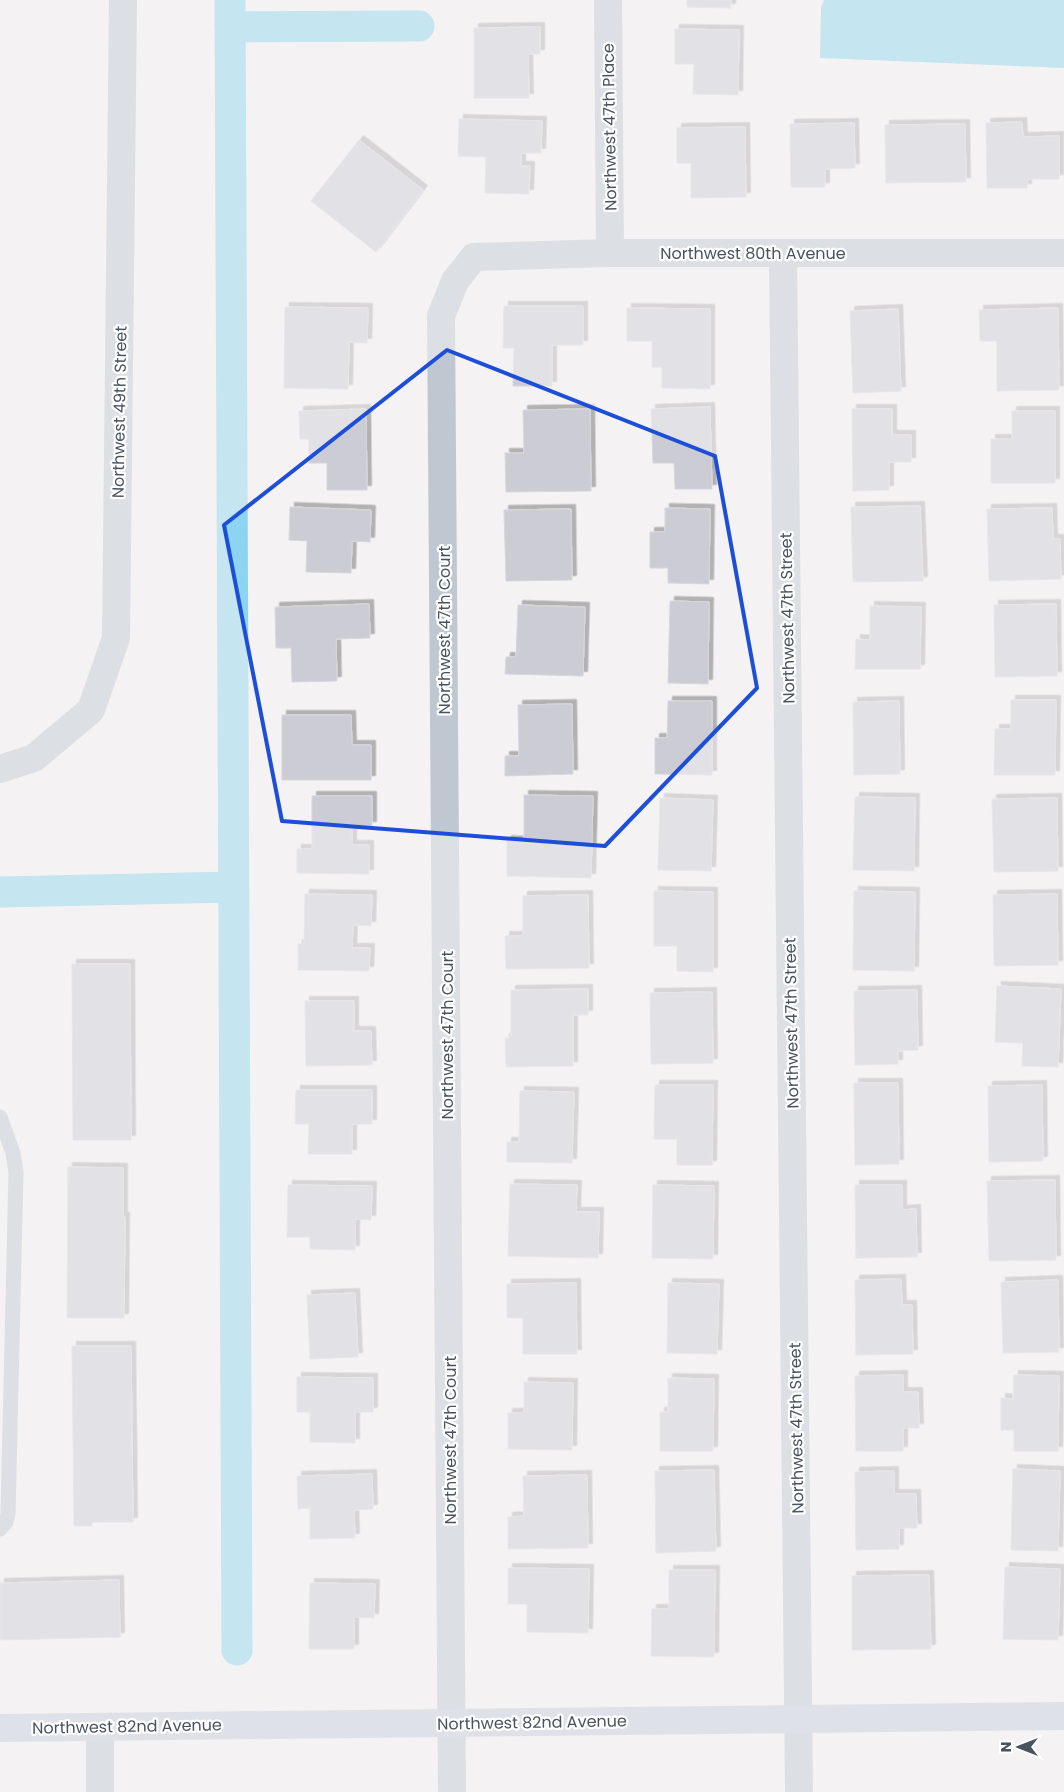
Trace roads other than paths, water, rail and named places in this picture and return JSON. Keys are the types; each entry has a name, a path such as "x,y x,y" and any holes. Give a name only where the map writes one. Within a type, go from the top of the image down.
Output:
{"street":[{"name":"Northwest 49th Street","path":"0,769 34,758 91,710 116,638 123,0"},
{"name":"Northwest 47th Place","path":"608,0 610,253"},
{"name":"Northwest 80th Avenue","path":"455,281 474,257 610,253 1064,253"},
{"name":"Northwest 47th Street","path":"783,253 799,1792"},
{"name":"Northwest 47th Court","path":"452,1792 441,316 455,281"},
{"name":"Northwest 82nd Avenue","path":"0,1728 1064,1716"},
{"path":"100,1726 100,1792"}],"lane":[{"path":"0,1117 13,1153 16,1172 5,1462 8,1514 6,1522 0,1529"}],"water":[{"path":"824,0 1064,0 1064,68 820,58 821,8"}],"waterway":[{"path":"230,0 237,1650"},
{"path":"230,27 419,26"},
{"path":"0,892 233,887"}]}
